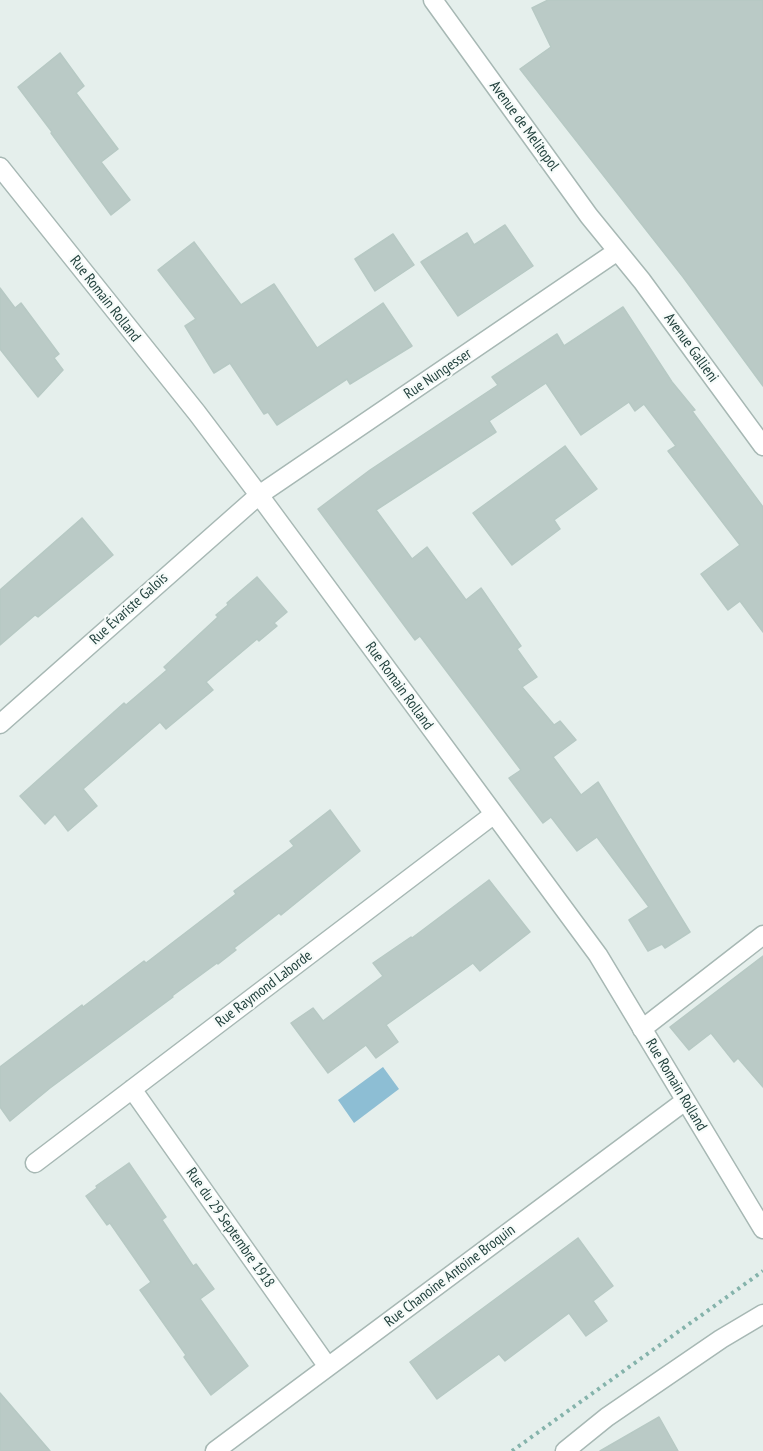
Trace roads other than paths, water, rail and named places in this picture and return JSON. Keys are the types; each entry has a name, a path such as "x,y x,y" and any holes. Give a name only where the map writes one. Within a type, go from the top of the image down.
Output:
{"street":[{"name":"Avenue de Melitopol","path":"433,0 616,252"},
{"name":"Rue Romain Rolland","path":"0,167 259,495 598,955 763,1229"},
{"name":"Avenue Gallieni","path":"616,252 642,281 763,446"},
{"name":"Rue Nungesser","path":"259,495 616,252"},
{"name":"Rue Évariste Galois","path":"0,724 259,495"},
{"name":"Rue Raymond Laborde","path":"35,1163 493,814"},
{"path":"642,1029 763,935"},
{"name":"Rue du 29 Septembre 1918","path":"132,1089 328,1367"},
{"name":"Rue Chanoine Antoine Broquin","path":"215,1451 685,1101"},
{"path":"565,1451 607,1417 721,1339 763,1314"}],"water":[{"path":"383,1067 399,1089 354,1123 338,1100"}]}
